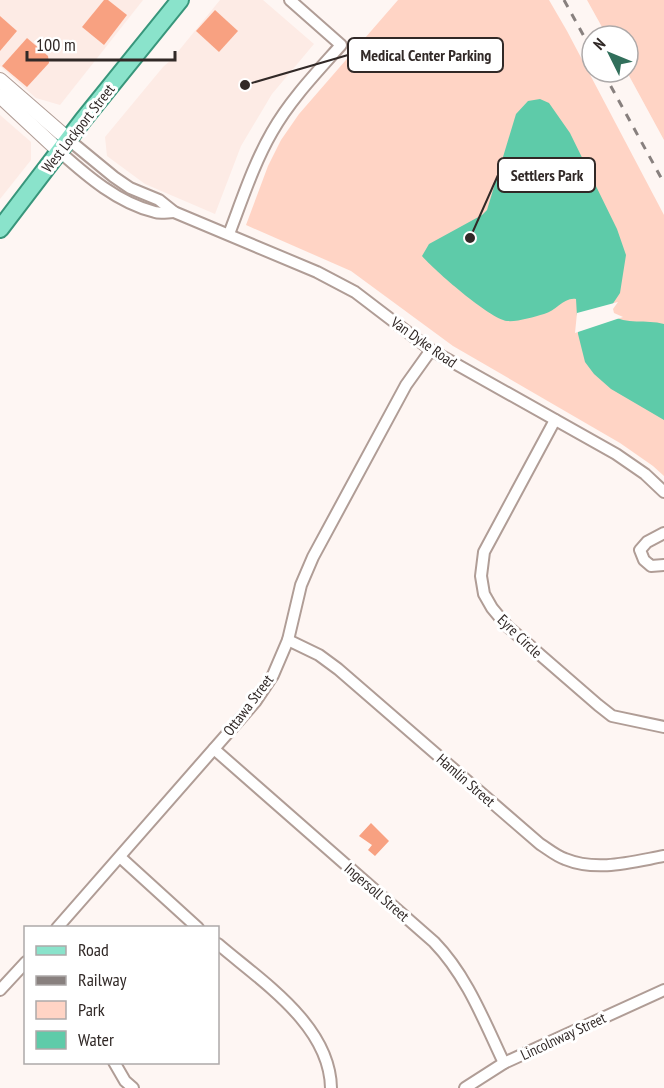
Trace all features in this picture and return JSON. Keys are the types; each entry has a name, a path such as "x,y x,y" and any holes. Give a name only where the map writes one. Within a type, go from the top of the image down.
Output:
{"main road":[{"name":"West Lockport Street","path":"0,229 180,0"}],"street":[{"path":"229,234 254,170 272,132 295,98 341,45 290,0"},
{"name":"Van Dyke Road","path":"0,80 64,146 85,174 105,189 127,201 156,213 174,212"},
{"name":"Van Dyke Road","path":"0,96 64,146 130,188 159,200 174,212 317,272 355,292 431,350 645,474 664,492"},
{"name":"Ottawa Street","path":"58,926 255,702 273,675 288,640 301,585 313,557 406,385 431,350"},
{"name":"Eyre Circle","path":"555,420 484,552 481,576 484,594 507,626 612,716 664,728"},
{"path":"664,532 647,542 640,550 644,560 651,566 664,565"},
{"name":"Hamlin Street","path":"288,640 319,655 338,669 540,844 564,859 586,866 613,865 664,856"},
{"name":"Ingersoll Street","path":"214,749 434,942 465,983 504,1064"},
{"path":"120,857 190,925"},
{"path":"219,946 294,1009 314,1034 324,1056 331,1088"},
{"path":"0,990 24,964"},
{"name":"Lincolnway Street","path":"465,1088 504,1064 664,990"},
{"path":"115,1064 125,1081 133,1088"}],"shaded area":[{"path":"0,0 143,0 60,105 36,98 0,66"},
{"path":"220,0 263,0 314,44 272,94 241,146 215,214 145,184 107,156 105,137"},
{"path":"0,115 31,142 31,160 0,199"}],"green space":[{"path":"398,0 549,0 580,56 580,84 595,84 664,215 664,476 620,443 453,346 351,271 246,225 268,166 281,140 299,114"},
{"path":"587,0 664,0 664,140 634,84 640,84 640,24 600,24"}],"water":[{"path":"540,99 549,103 570,133 617,229 626,255 620,293 610,308 611,315 623,320 664,324 664,420 611,389 594,374 585,362 578,334 576,299 568,300 544,314 507,321 476,303 422,256 429,244 487,210 516,114 528,101"}],"pier":[{"path":"618,302 613,309 614,313 623,317 575,333 577,313"}],"building":[{"path":"104,0 108,0 127,15 104,45 82,27"},
{"path":"215,10 238,31 219,52 196,31"},
{"path":"0,16 17,31 0,51"},
{"path":"27,38 48,56 49,63 27,87 2,66"},
{"path":"371,823 389,841 375,856 368,850 372,845 359,836"}],"railway":[{"path":"564,0 580,29"},
{"path":"610,84 664,183"}],"place":[{"name":"Medical Center Parking","path":"245,85"},
{"name":"Settlers Park","path":"470,238"}]}
